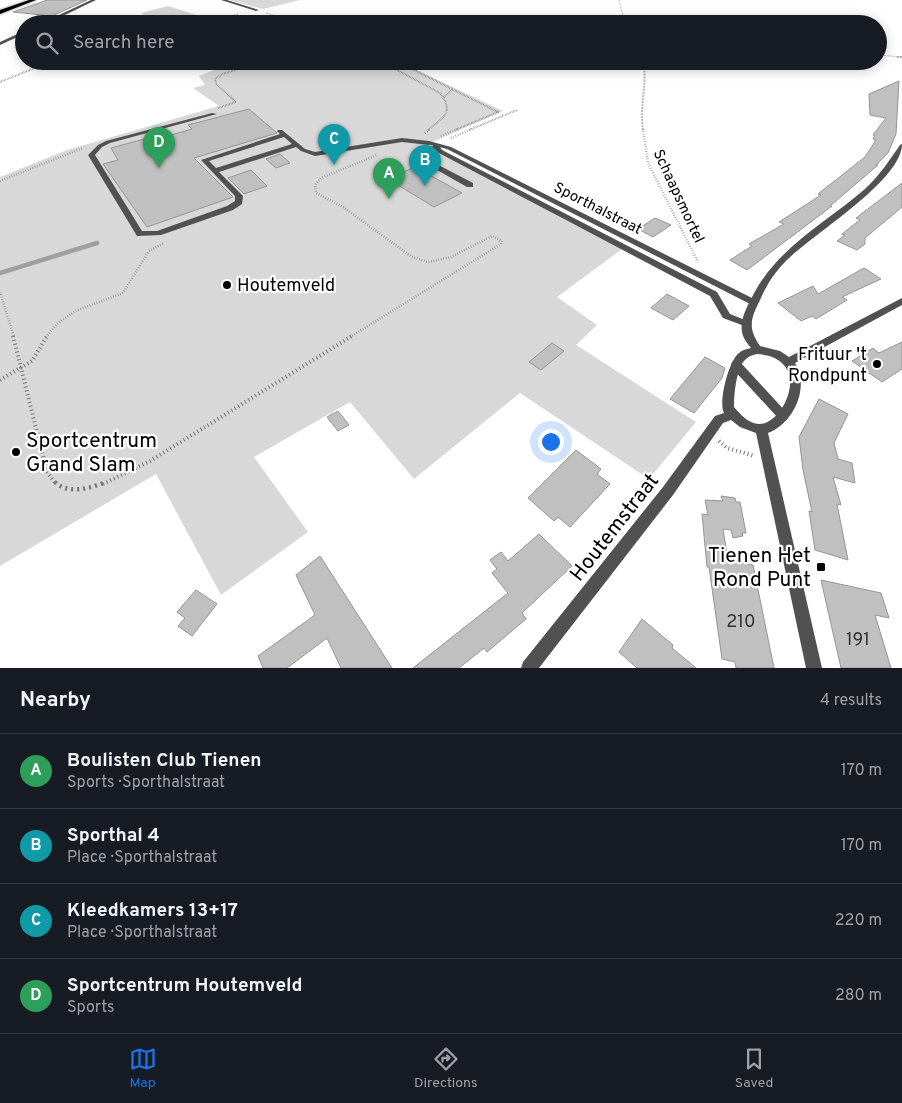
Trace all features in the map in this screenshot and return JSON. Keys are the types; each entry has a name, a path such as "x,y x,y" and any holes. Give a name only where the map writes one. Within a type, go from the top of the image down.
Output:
{"main road":[{"path":"0,12 34,0"}],"street":[{"path":"62,15 94,0"},
{"path":"223,0 257,10"},
{"path":"0,44 15,36"},
{"path":"214,114 108,142 100,146 91,155 140,234 158,233 230,208 239,202 239,196 214,171 296,145"},
{"name":"Sporthalstraat","path":"214,171 204,160 282,133 308,152 323,154 402,140 430,143 455,151 753,302"},
{"path":"470,186 418,157 430,143 438,151 714,294 726,316 747,324"},
{"path":"757,350 747,333 747,324 753,302 778,264 871,187 894,164 902,146"},
{"path":"788,362 902,301"},
{"path":"757,350 773,352 788,362 796,378 793,399 776,426 761,430 742,423 728,409 728,398 736,365 742,355 757,350"},
{"path":"736,365 783,416"},
{"name":"Houtemstraat","path":"529,668 635,534 720,419 733,415"},
{"path":"761,430 814,668"}],"path":[{"path":"619,0 623,15"},
{"path":"257,10 274,15"},
{"path":"887,56 902,57"},
{"path":"0,82 30,70"},
{"path":"397,70 440,93 448,105 443,119 426,132 430,143"},
{"path":"414,70 498,112 430,143"},
{"name":"Schaapsmortel","path":"645,70 640,112 648,163 706,278"},
{"path":"444,97 453,89"},
{"path":"430,143 517,110"},
{"path":"0,292 23,368 47,472 58,485 74,489 98,486 117,479 150,461 502,244 502,241 492,236 451,257 428,262 412,257 343,207 316,193 315,185 320,178 382,153"},
{"path":"0,380 23,368 37,356 42,342 59,323 83,306 123,294 149,251 171,240"},
{"path":"709,433 727,448 769,460"}],"shaded area":[{"path":"229,0 300,0 263,9"},
{"path":"168,6 196,15 143,15 141,13"},
{"name":"Houtemveld","path":"214,70 417,70 503,111 430,143 563,219 622,249 557,297 597,325 576,345 696,422 649,479 520,393 414,479 350,402 254,457 308,532 221,595 156,474 0,566 0,177 67,150 219,106 193,88 205,85 199,76"}],"building":[{"path":"47,0 87,0 54,15 13,12"},
{"path":"899,81 896,134 888,153 876,165 878,165 830,206 832,206 747,270 730,260 752,246 749,244 784,224 779,222 821,195 818,194 865,157 876,140 873,139 875,135 873,135 886,118 870,115 869,94"},
{"path":"249,109 277,133 194,158 233,197 147,227 103,164 118,160 111,148 159,135 161,138 192,129 188,125"},
{"path":"280,154 290,163 276,168 266,159"},
{"path":"415,167 462,193 434,207 388,179"},
{"path":"251,170 267,186 244,194 228,178"},
{"path":"902,183 902,207 865,238 865,244 857,250 837,241 845,235 842,234 860,220 856,218"},
{"path":"655,218 671,225 653,237 638,229"},
{"path":"864,268 881,279 842,297 847,300 816,319 812,316 801,321 778,303 813,286 818,294"},
{"path":"667,294 689,306 673,320 651,308"},
{"name":"Frituur 't Rondpunt","path":"902,342 902,369 882,382 852,361 873,348 879,353"},
{"path":"552,343 564,351 541,370 529,362"},
{"path":"705,357 725,368 722,378 694,413 670,399"},
{"path":"819,399 848,414 834,443 838,459 852,463 855,483 833,477 841,505 837,504 848,560 815,550 809,511 812,512 803,470 799,437"},
{"path":"338,411 349,425 338,431 327,417"},
{"path":"576,450 601,469 597,474 610,484 570,527 558,517 554,521 528,498"},
{"path":"721,496 735,498 736,502 740,502 746,533 742,533 743,536 733,538 731,530 723,529 728,560 753,565 774,668 736,668 735,662 722,659 709,567 707,567 702,514 708,515 705,500 723,501"},
{"path":"539,534 572,566 522,613 526,619 487,652 484,648 459,668 413,668 508,593 492,573 497,569 490,560 501,552 508,561"},
{"path":"320,556 392,668 341,668 327,638 287,668 263,668 258,656 315,615 296,575"},
{"path":"821,580 881,593 889,618 875,615 891,668 841,668"},
{"path":"196,590 217,604 192,636 178,626 185,618 177,612"},
{"path":"642,619 673,645 672,648 696,668 637,668 619,652"}],"waterway":[{"path":"0,273 97,243"}],"place":[{"name":"Kleedkamers 13+17","path":"334,165"},
{"name":"Sportcentrum Houtemveld","path":"159,168"},
{"name":"Sporthal 4","path":"425,186"},
{"name":"Boulisten Club Tienen","path":"389,199"},
{"name":"Houtemveld","path":"227,285"},
{"name":"Frituur 't Rondpunt","path":"877,364"},
{"name":"Sportcentrum Grand Slam","path":"16,452"},
{"name":"Tienen Het Rond Punt","path":"821,567"}]}
